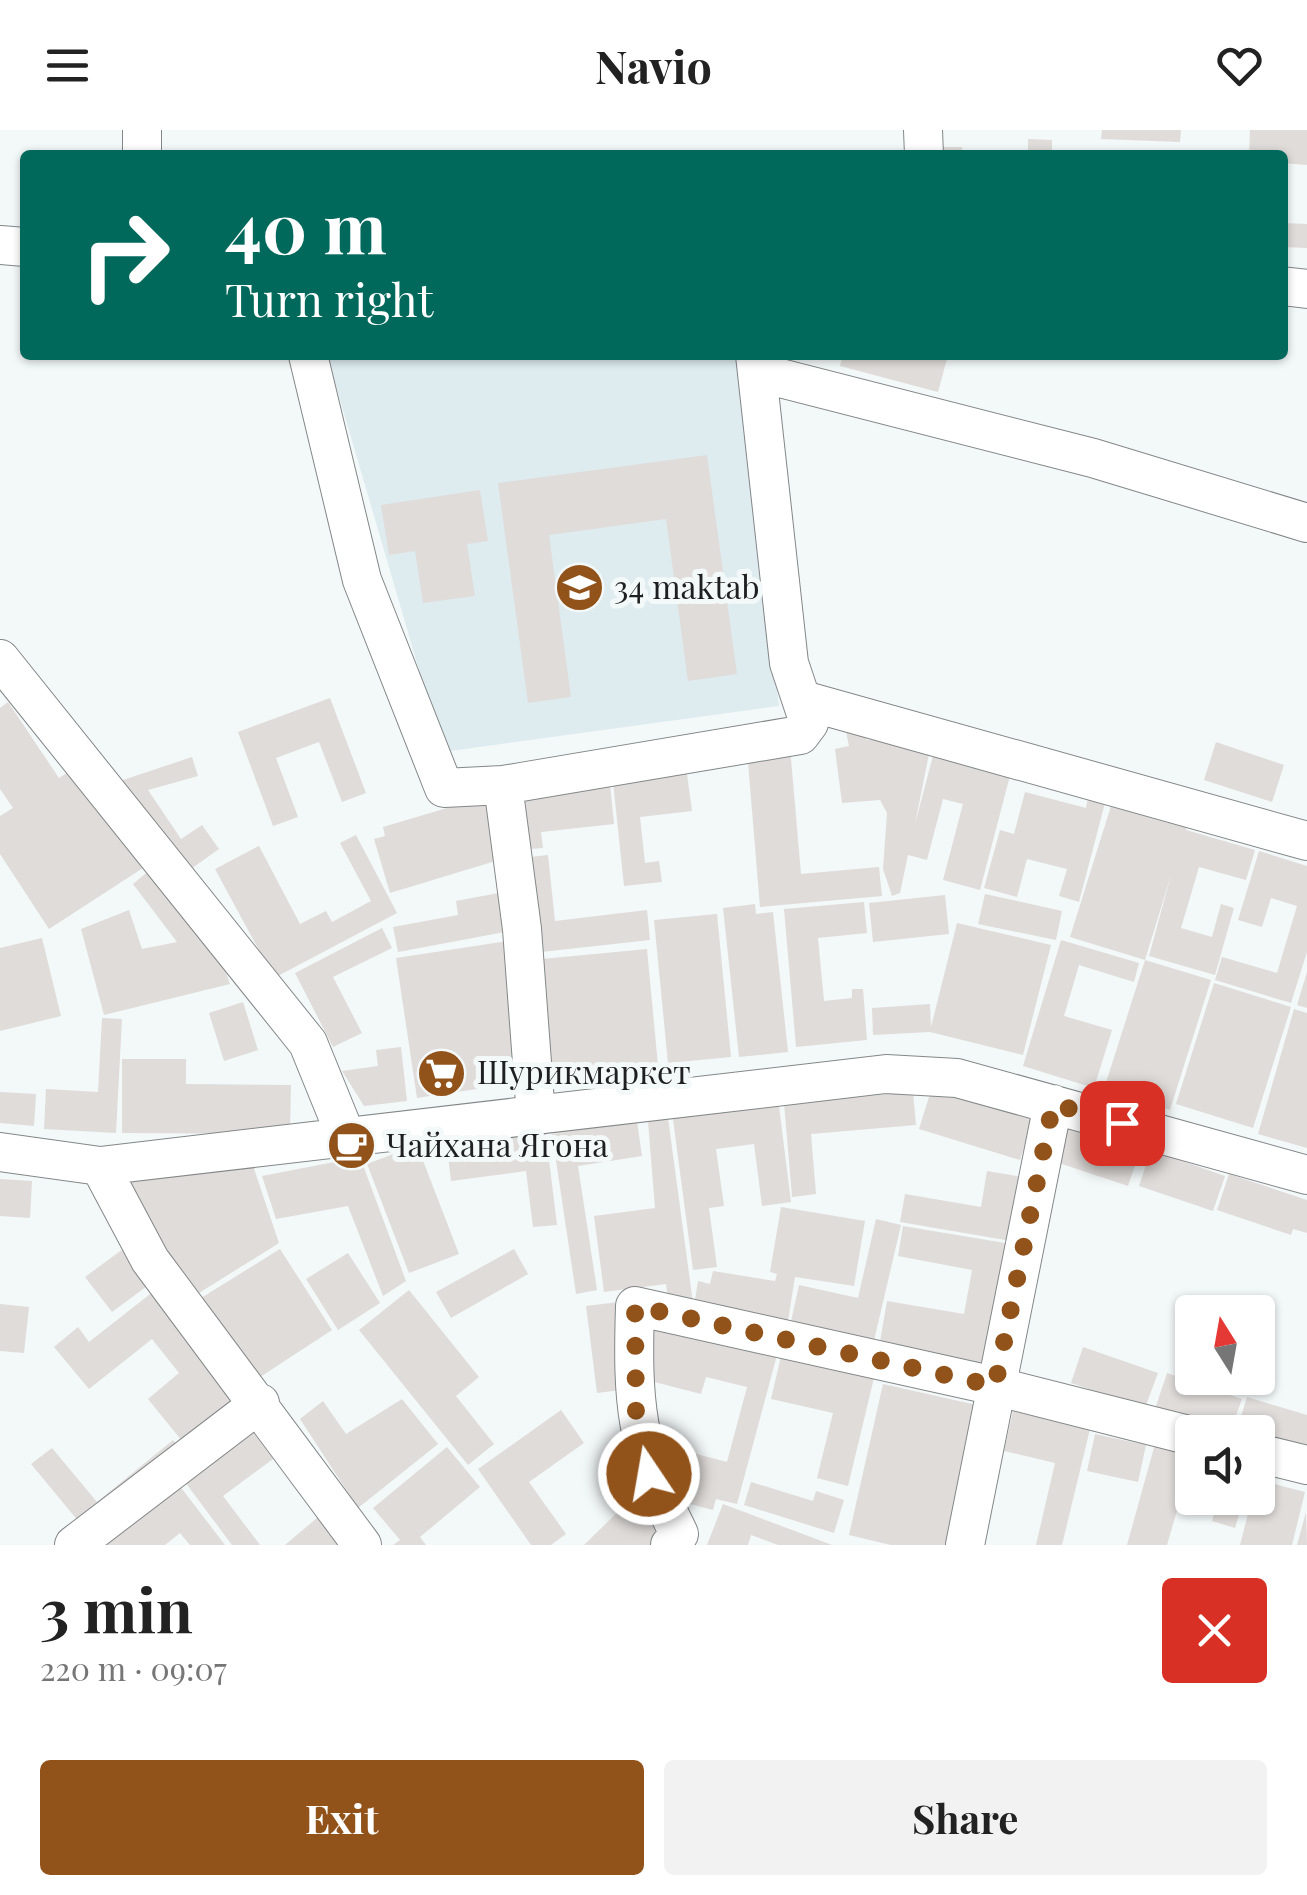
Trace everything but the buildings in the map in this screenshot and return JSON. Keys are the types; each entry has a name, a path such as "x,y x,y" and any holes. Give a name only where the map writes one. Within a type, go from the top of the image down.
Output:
{"street":[{"path":"309,360 362,580 444,788 502,785 800,735 808,723 789,663 756,364 1093,458 1307,523"},
{"path":"0,660 308,1043 348,1139"},
{"path":"803,700 1307,841"},
{"path":"502,785 522,929 536,1116"},
{"path":"0,1152 100,1166 886,1074 957,1078 1307,1175"},
{"path":"966,1545 1053,1104"},
{"path":"100,1166 150,1260 362,1545"},
{"path":"670,1545 679,1534 649,1474 636,1416 635,1306 995,1386 1175,1432"},
{"path":"74,1545 260,1403"},
{"path":"1275,1457 1307,1465"}],"shaded area":[{"name":"34 maktab","path":"328,360 738,360 779,706 443,752"}],"place":[{"name":"34 maktab","path":"579,588"},
{"name":"Шурикмаркет","path":"442,1073"},
{"name":"Чайхана Ягона","path":"351,1146"}],"route":[{"path":"649,1474 636,1416 635,1306 995,1386 1053,1104 1122,1123"}]}
